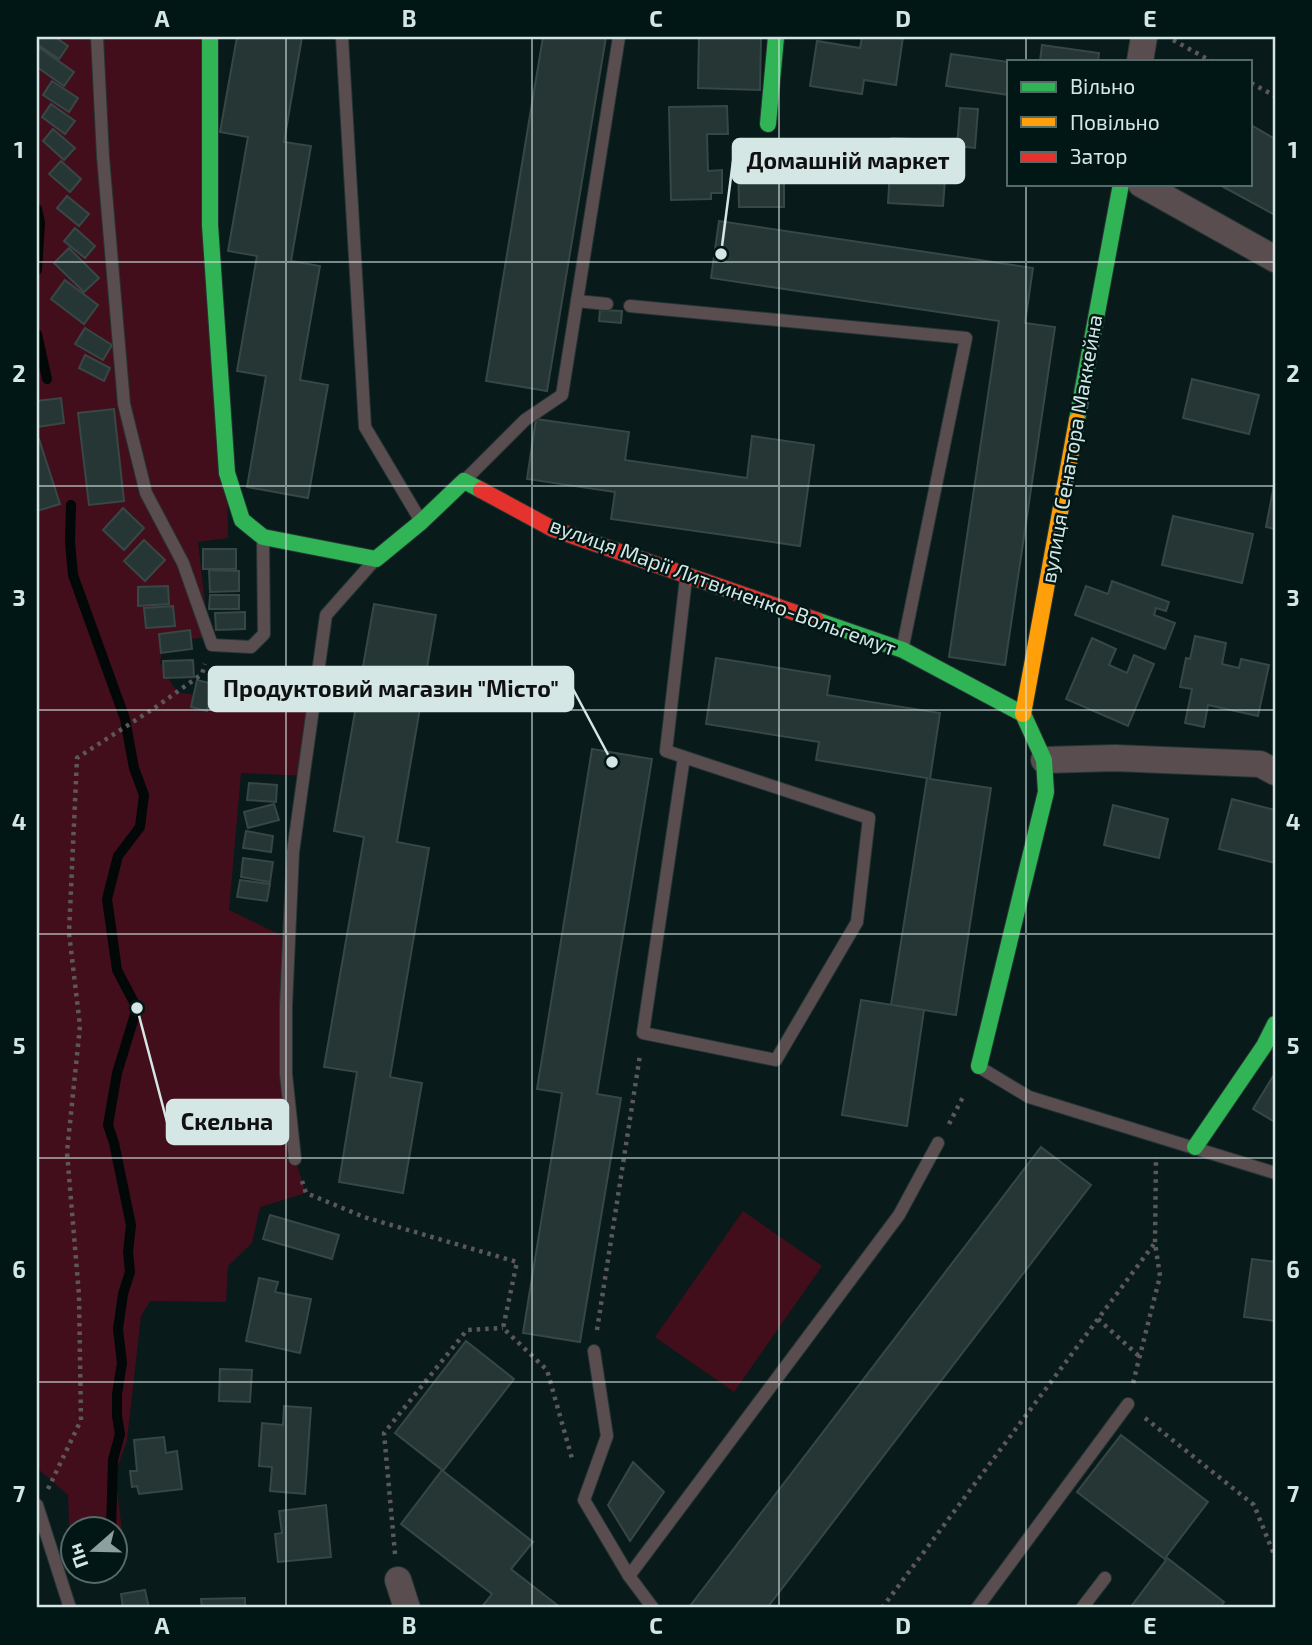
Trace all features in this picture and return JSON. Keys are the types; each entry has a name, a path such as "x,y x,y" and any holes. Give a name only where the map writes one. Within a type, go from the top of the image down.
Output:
{"street":[{"path":"210,37 211,225 227,473 242,520 263,537 376,559 421,522 464,481"},
{"path":"768,124 776,37"},
{"path":"1140,60 1144,37"},
{"name":"вулиця Сенатора Маккейна","path":"1023,714 1121,186"},
{"path":"1145,186 1275,259"},
{"name":"вулиця Марії Литвиненко-Вольгемут","path":"464,481 553,529 903,650 1023,714"},
{"path":"979,1066 1046,792 1044,760 1023,714"},
{"path":"1044,760 1115,758 1260,764 1275,772"},
{"path":"1195,1147 1264,1046 1275,1024"},
{"path":"398,1580 407,1608"}],"lane":[{"path":"97,37 103,157 124,404 146,493 183,563 212,645 251,647 264,634 263,537"},
{"path":"342,37 365,427 421,522"},
{"path":"464,481 525,420 562,395 619,37"},
{"path":"577,301 607,304"},
{"path":"631,306 966,338 903,650"},
{"path":"295,1159 286,1074 286,1006 293,852 326,615 376,559"},
{"path":"684,757 643,1033 776,1059 857,922 869,818 666,751 686,575"},
{"path":"979,1066 1029,1097 1275,1173"},
{"path":"629,1576 898,1215 938,1143"},
{"path":"594,1351 607,1436 584,1500 629,1576 653,1608"},
{"path":"977,1608 1128,1404"},
{"path":"38,1507 70,1608"},
{"path":"1083,1608 1105,1578"}],"path":[{"path":"1166,37 1209,60"},
{"path":"1252,84 1275,96"},
{"path":"38,1507 81,1420 79,1295 66,1152 80,1026 69,933 77,758 202,674 212,645"},
{"path":"594,1351 643,1033"},
{"path":"938,1143 979,1066"},
{"path":"1156,1135 1155,1243 1160,1276 1128,1404 1254,1505 1275,1557"},
{"path":"295,1159 306,1193 364,1217 517,1262 503,1328"},
{"path":"882,1608 1155,1243"},
{"path":"1098,1319 1140,1357"},
{"path":"398,1580 384,1433 467,1330 503,1328 547,1370 584,1500"}],"shaded area":[{"path":"37,37 210,37 228,538 198,542 209,637 164,642 160,663 180,693 313,708 304,776 241,773 229,910 289,939 286,1006 295,1159 306,1193 260,1207 252,1243 228,1266 226,1302 150,1301 141,1316 127,1440 115,1474 120,1516 69,1516 68,1495 37,1468"},
{"path":"743,1211 822,1266 734,1392 655,1337"}],"building":[{"path":"37,37 55,37 68,46 59,59 37,44"},
{"path":"237,37 302,37 284,142 311,146 291,261 320,266 300,380 328,385 308,498 247,487 266,376 237,371 257,256 228,251 248,137 220,132"},
{"path":"543,37 606,37 547,391 486,381"},
{"path":"699,37 761,37 760,90 698,88"},
{"path":"862,37 903,37 896,85 864,80 862,94 810,86 817,41 860,48"},
{"path":"1042,45 1099,53 1098,60 1040,60"},
{"path":"40,48 74,72 64,86 37,67 37,53"},
{"path":"951,54 1007,62 1007,95 946,86"},
{"path":"52,81 78,98 69,112 43,95"},
{"path":"51,104 75,121 65,134 42,117"},
{"path":"727,106 728,134 707,134 708,171 722,170 722,193 711,193 711,199 671,200 669,107"},
{"path":"960,108 978,109 975,148 957,146"},
{"path":"1252,126 1275,139 1275,215 1222,186 1252,186"},
{"path":"53,129 75,148 64,160 43,141"},
{"path":"892,138 948,141 943,206 888,203"},
{"path":"61,161 81,179 70,192 49,174"},
{"path":"738,161 784,161 784,207 739,207"},
{"path":"67,196 89,214 79,226 57,208"},
{"path":"719,221 1033,268 1025,323 1055,327 1005,665 949,657 999,321 711,278"},
{"path":"75,228 95,246 85,258 64,241"},
{"path":"69,248 99,278 84,292 54,263"},
{"path":"65,280 98,305 84,324 51,299"},
{"path":"600,310 622,311 621,323 599,321"},
{"path":"85,328 112,345 103,360 75,344"},
{"path":"85,355 110,368 104,381 79,368"},
{"path":"1192,379 1259,395 1249,434 1183,418"},
{"path":"61,398 64,423 37,427 37,401"},
{"path":"114,409 124,501 89,505 78,413"},
{"path":"536,419 629,432 625,460 747,478 752,436 814,445 800,546 611,519 615,492 527,479"},
{"path":"37,439 60,504 37,511"},
{"path":"1275,480 1275,529 1266,527"},
{"path":"123,508 144,528 124,550 103,530"},
{"path":"1173,516 1253,534 1242,583 1162,565"},
{"path":"144,540 165,560 145,581 124,561"},
{"path":"203,549 236,549 236,569 203,569"},
{"path":"209,570 239,571 239,591 210,592"},
{"path":"1112,581 1169,602 1166,611 1156,608 1154,615 1175,623 1165,649 1075,615 1086,586 1108,594"},
{"path":"168,586 169,604 138,606 138,587"},
{"path":"210,595 239,595 239,609 209,609"},
{"path":"374,604 436,615 397,842 429,848 390,1077 422,1083 403,1193 339,1182 357,1072 324,1067 364,837 334,831"},
{"path":"173,606 175,626 146,628 144,608"},
{"path":"245,612 245,629 216,630 215,613"},
{"path":"190,630 192,649 161,653 159,634"},
{"path":"1195,636 1226,643 1222,664 1239,668 1241,659 1269,665 1258,716 1208,705 1204,727 1185,723 1192,689 1180,687 1186,658 1190,659"},
{"path":"1092,638 1116,649 1109,665 1127,673 1134,655 1154,664 1128,726 1066,699"},
{"path":"716,658 830,676 827,695 940,713 930,779 991,788 956,1015 891,1005 927,778 816,760 819,742 706,724"},
{"path":"193,660 194,677 164,678 163,661"},
{"path":"197,680 213,684 207,711 191,707"},
{"path":"592,749 652,759 597,1094 621,1098 580,1342 523,1333 562,1093 537,1089"},
{"path":"249,783 277,785 276,802 247,800"},
{"path":"1232,799 1275,810 1275,863 1219,849"},
{"path":"274,804 279,820 248,828 244,812"},
{"path":"1113,805 1168,819 1159,858 1104,845"},
{"path":"246,831 273,836 271,852 243,848"},
{"path":"243,858 273,862 270,882 241,877"},
{"path":"240,880 270,884 267,901 237,897"},
{"path":"861,1000 924,1010 907,1126 842,1115"},
{"path":"1275,1073 1275,1122 1253,1109"},
{"path":"1041,1147 1091,1185 767,1608 690,1606"},
{"path":"270,1215 339,1235 332,1259 263,1239"},
{"path":"1252,1259 1275,1262 1275,1321 1244,1317"},
{"path":"259,1278 278,1282 275,1292 311,1299 300,1353 246,1341"},
{"path":"466,1341 514,1379 443,1471 533,1542 511,1569 561,1608 481,1608 492,1594 401,1524 442,1470 395,1433"},
{"path":"220,1369 252,1370 250,1402 219,1401"},
{"path":"284,1406 311,1408 305,1494 270,1491 272,1467 259,1466 262,1423 283,1425"},
{"path":"1121,1435 1208,1502 1166,1557 1224,1602 1220,1608 1130,1608 1166,1560 1077,1492"},
{"path":"164,1437 166,1453 177,1451 182,1489 139,1494 137,1486 132,1487 130,1471 137,1471 134,1440"},
{"path":"633,1462 664,1492 630,1541 608,1505"},
{"path":"326,1505 331,1557 278,1562 275,1534 282,1533 279,1511"},
{"path":"145,1590 149,1608 123,1608 121,1594"},
{"path":"245,1598 245,1608 202,1608 201,1599"}],"waterway":[{"path":"37,209 40,223 37,270"},
{"path":"37,334 47,379"},
{"path":"71,505 73,575 125,719 134,768 144,795 140,827 118,856 107,899 117,970 137,1008 117,1073 108,1125 131,1225 128,1252 130,1272 123,1294 118,1329 122,1363 117,1394 120,1434 113,1460 111,1516"}],"traffic: fast":[{"path":"210,37 210,225 227,473 242,520 263,537 376,559 421,522 464,481 481,490"},
{"path":"768,124 776,37"},
{"path":"1077,420 1121,186"},
{"path":"816,620 903,650 1023,714 1044,760 1046,792 979,1066"},
{"path":"1195,1147 1264,1046 1275,1024"}],"traffic: slow":[{"path":"1023,714 1077,420"}],"traffic: jam":[{"path":"481,490 553,529 816,620"}],"place":[{"name":"Домашній маркет","path":"721,254"},
{"name":"Продуктовий магазин \"Місто\"","path":"612,762"},
{"name":"Скельна","path":"137,1008"}]}
